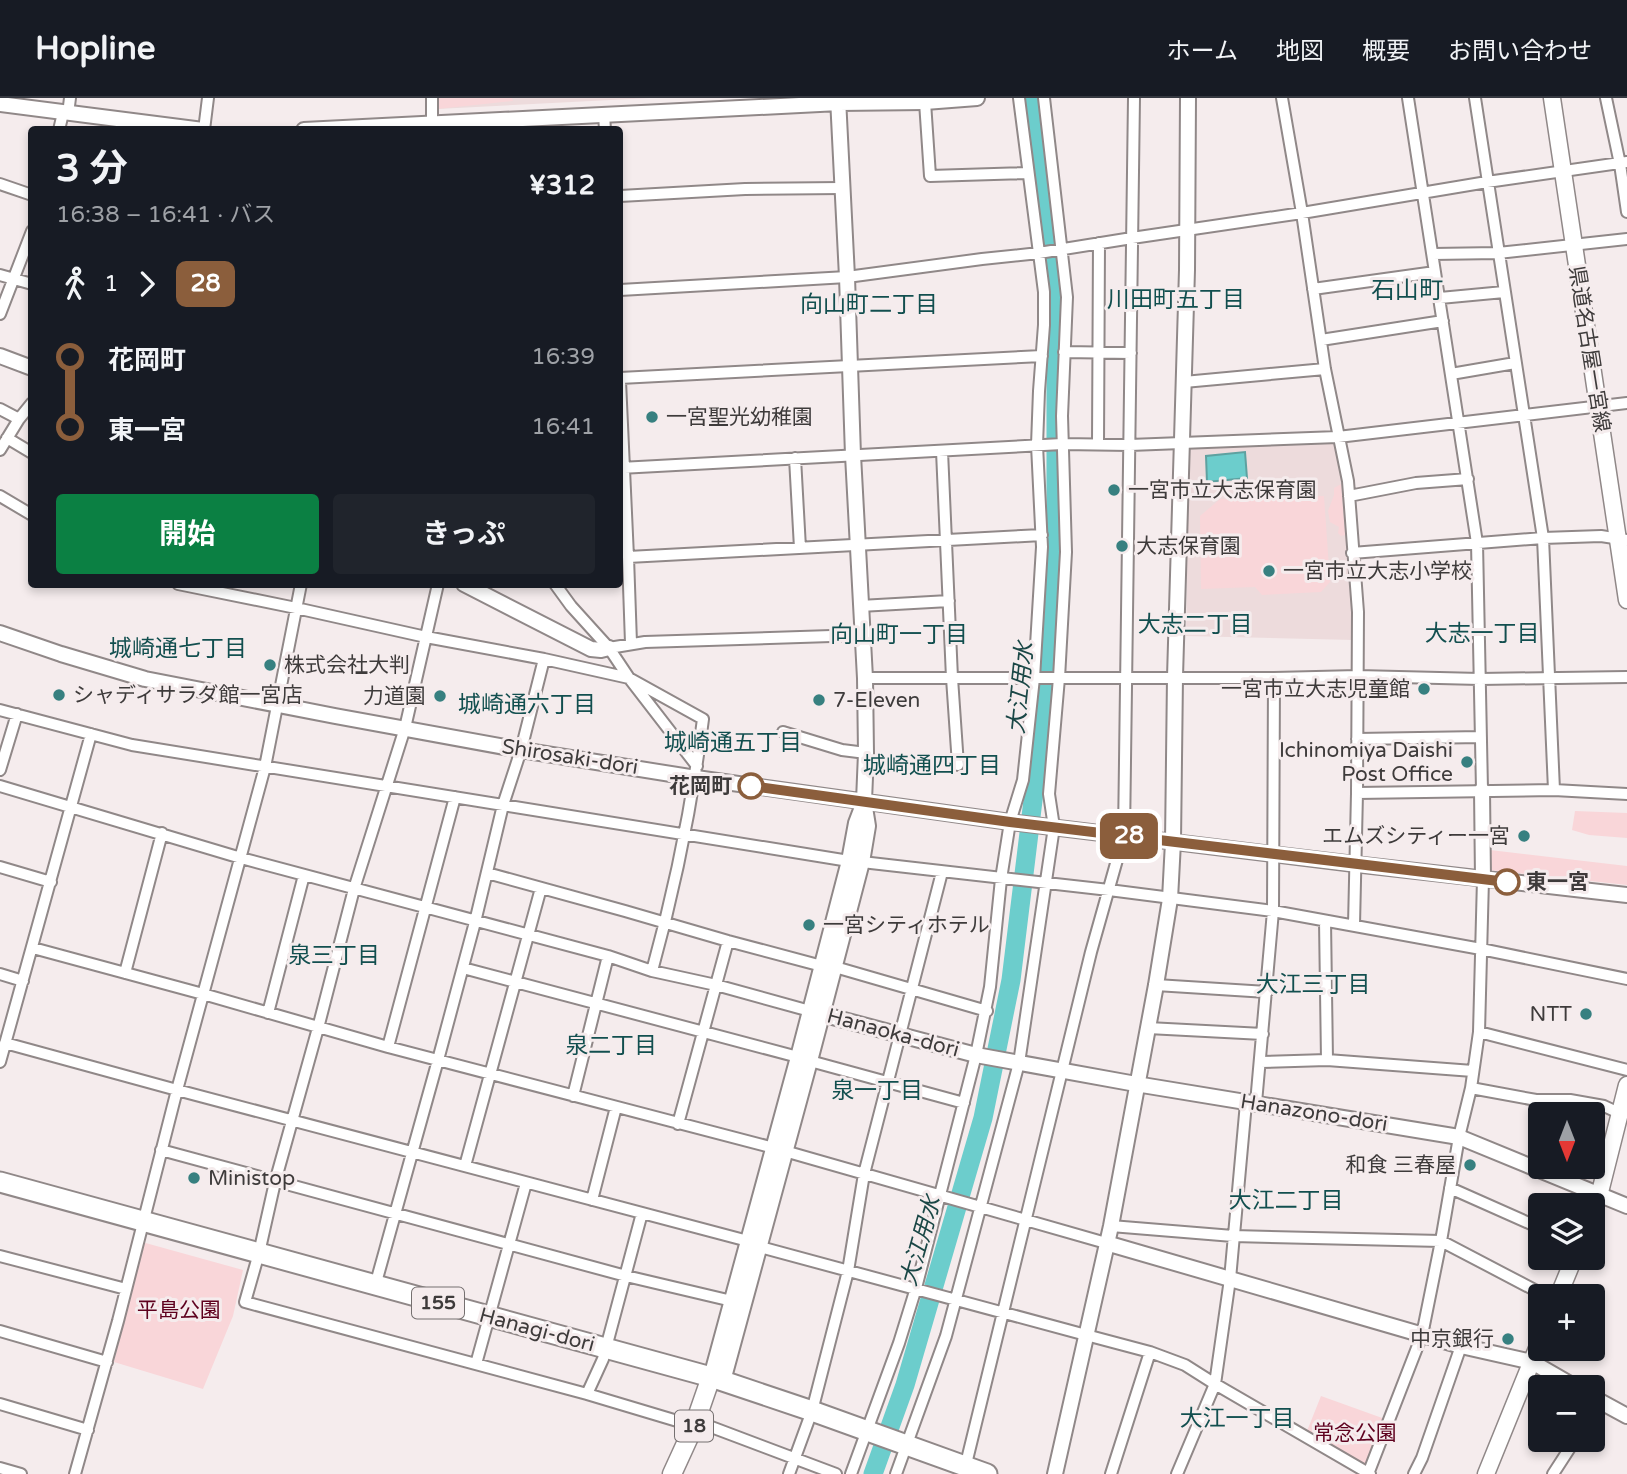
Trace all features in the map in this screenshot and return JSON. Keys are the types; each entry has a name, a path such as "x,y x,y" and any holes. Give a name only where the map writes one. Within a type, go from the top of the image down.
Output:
{"highway":[{"name":"Hanagi-dori","path":"0,1182 717,1379 812,1410 965,1470 987,1474"}],"main road":[{"name":"県道名古屋一宮線","path":"1552,98 1597,405 1622,539 1627,600"},
{"path":"1600,1193 1627,1085"},
{"path":"1486,1474 1532,1362"},
{"name":"18","path":"683,1474 717,1379"},
{"name":"18","path":"671,1474 700,1426"}],"street":[{"path":"61,126 70,98"},
{"path":"204,126 208,98"},
{"path":"432,98 432,123"},
{"path":"377,126 605,122 839,101 925,102 976,98"},
{"path":"851,1474 870,1432 895,1354 922,1290 946,1197 964,1103 987,1011 1002,879 1023,780 1035,678 1042,535 1037,445 1044,292 1019,98"},
{"path":"896,1474 904,1444 946,1336 951,1298 1019,1063 1045,884 1066,552 1062,444 1066,297 1044,98"},
{"path":"965,1470 1091,953 1124,835 1134,98"},
{"path":"1055,1474 1111,1226 1170,899 1188,231 1188,98"},
{"path":"1282,98 1325,369 1348,481 1358,612 1354,925"},
{"path":"5,1043 1150,1352 1185,1365 1369,1474 1422,1335 1459,1137 1471,1088 1479,1032 1483,879 1477,543 1408,98"},
{"path":"1475,98 1543,538 1554,790"},
{"path":"1606,98 1627,189"},
{"path":"717,1379 856,862 856,822 864,801 864,678 839,101"},
{"path":"925,102 930,176 1028,173"},
{"path":"0,104 171,126"},
{"path":"623,290 847,277 1040,253 1623,163"},
{"path":"1623,163 1627,212"},
{"path":"0,184 28,194"},
{"path":"623,197 745,189 842,188"},
{"path":"1433,254 1498,253 1627,239"},
{"path":"0,314 28,242"},
{"path":"1098,444 1099,243"},
{"path":"1313,289 1436,272"},
{"path":"0,275 28,283"},
{"path":"1440,298 1504,292"},
{"path":"1321,340 1443,320"},
{"path":"1064,352 1131,353"},
{"path":"0,356 28,366"},
{"path":"623,379 1042,356"},
{"path":"1451,374 1515,363"},
{"path":"1184,382 1325,369"},
{"path":"623,468 1037,445 1130,445 1338,437 1627,403"},
{"path":"0,450 28,408"},
{"path":"0,409 19,419"},
{"path":"7,438 28,451"},
{"path":"942,451 958,765"},
{"path":"795,458 800,548"},
{"path":"1349,496 1416,483 1468,479"},
{"path":"623,483 631,643"},
{"path":"0,496 28,513"},
{"path":"628,557 1042,535"},
{"path":"1352,553 1543,538 1601,536 1622,539"},
{"path":"198,588 629,678 704,719 685,836 652,971"},
{"path":"75,1474 265,767 300,588"},
{"path":"437,588 405,728 354,889 245,1301 700,1426 836,1474"},
{"path":"472,588 591,649 601,650 631,643 862,635"},
{"path":"558,588 609,648 697,772"},
{"path":"860,606 949,601"},
{"name":"Shirosaki-dori","path":"0,633 145,679 521,750 697,772 864,801 1015,822 1627,895"},
{"path":"375,1286 463,968 503,805 521,750 544,659"},
{"path":"864,678 1627,677"},
{"path":"1177,1474 1215,1384 1251,1103 1260,1062 1273,911 1274,678"},
{"path":"0,710 132,746 856,862 1273,911 1627,979"},
{"path":"0,770 17,714"},
{"path":"783,732 842,750 866,753"},
{"path":"0,1062 91,734"},
{"path":"1357,739 1481,737"},
{"path":"0,786 241,858 608,956 652,971 817,1012"},
{"path":"1357,793 1554,790 1627,794"},
{"path":"388,1047 455,797"},
{"path":"125,973 162,833"},
{"path":"0,867 51,882"},
{"path":"789,1474 812,1410 848,1271 863,1174 942,872"},
{"path":"487,873 987,1011"},
{"path":"268,1013 304,875"},
{"path":"465,1166 541,888"},
{"path":"1325,920 1327,1060"},
{"path":"678,1124 728,941"},
{"path":"33,948 388,1047 780,1150 1461,1346 1532,1362 1554,1375"},
{"path":"573,1096 608,956"},
{"path":"463,968 964,1103"},
{"path":"0,974 23,981"},
{"path":"1156,985 1267,992"},
{"name":"Hanaoka-dori","path":"817,1012 976,1055 1019,1063"},
{"path":"1148,1028 1263,1034"},
{"path":"1479,1032 1627,1070"},
{"path":"1260,1062 1327,1060 1473,1071"},
{"name":"Hanazono-dori","path":"1019,1063 1459,1137 1592,1193"},
{"path":"1471,1088 1536,1100 1570,1100 1604,1106 1619,1113"},
{"path":"592,1200 616,1107"},
{"path":"161,1150 625,1276 732,1301"},
{"path":"476,1364 526,1183"},
{"path":"1450,1188 1528,1223"},
{"name":"Hanazono-dori","path":"1605,1198 1627,1206"},
{"path":"587,1394 603,1359 642,1213"},
{"path":"1111,1226 1233,1236 1441,1241 1528,1287"},
{"path":"717,1379 732,1301 754,1244"},
{"path":"0,1256 126,1289"},
{"path":"0,1331 107,1362"},
{"path":"1414,1474 1461,1346"},
{"path":"1111,1474 1150,1352"},
{"path":"0,1404 88,1430"},
{"path":"1605,1404 1627,1416"},
{"path":"1553,1474 1567,1452"},
{"path":"0,1468 21,1474"}],"shaded area":[{"path":"434,98 650,98 437,109"},
{"name":"一宮市立大志小学校","path":"1336,443 1344,481 1354,640 1186,636 1189,450 1192,447"}],"green space":[{"path":"434,98 512,98 513,101 437,109"},
{"path":"1341,484 1345,535 1341,536 1338,533 1339,527 1330,522 1328,511 1334,488"},
{"path":"1324,496 1330,582 1321,592 1262,595 1255,587 1201,589 1200,516 1220,499"},
{"path":"1575,811 1627,813 1627,838 1589,835 1572,830"},
{"path":"1490,850 1627,866 1627,885 1489,870"},
{"name":"平島公園","path":"142,1242 243,1270 233,1316 203,1389 114,1362"},
{"name":"常念公園","path":"1321,1396 1385,1419 1367,1468 1307,1431"}],"water":[{"path":"1245,452 1247,478 1207,482 1206,456"}],"waterway":[{"name":"大江用水","path":"873,1474 905,1385 983,1118 1011,980 1035,784 1054,613 1056,372 1050,240 1031,98"}],"bus line":[{"name":"28","path":"751,786 1010,822 1507,882"}],"place":[{"name":"一宮聖光幼稚園","path":"652,417"},
{"name":"一宮市立大志保育園","path":"1114,490"},
{"name":"大志保育園","path":"1122,546"},
{"name":"一宮市立大志小学校","path":"1269,571"},
{"name":"株式会社大判","path":"270,665"},
{"name":"一宮市立大志児童館","path":"1424,689"},
{"name":"シャディサラダ館一宮店","path":"59,695"},
{"name":"力道園","path":"440,696"},
{"name":"7-Eleven","path":"819,700"},
{"name":"Ichinomiya Daishi Post Office","path":"1467,762"},
{"name":"花岡町","path":"751,786"},
{"name":"エムズシティー一宮","path":"1524,836"},
{"name":"東一宮","path":"1507,882"},
{"name":"一宮シティホテル","path":"809,925"},
{"name":"NTT","path":"1586,1014"},
{"name":"和食 三春屋","path":"1470,1165"},
{"name":"Ministop","path":"194,1178"},
{"name":"中京銀行","path":"1508,1339"}],"district":[{"name":"石山町","path":"1407,290"},
{"name":"川田町五丁目","path":"1176,300"},
{"name":"向山町二丁目","path":"869,305"},
{"name":"大志二丁目","path":"1195,625"},
{"name":"大志一丁目","path":"1482,634"},
{"name":"向山町一丁目","path":"899,635"},
{"name":"城崎通七丁目","path":"178,649"},
{"name":"城崎通六丁目","path":"527,705"},
{"name":"城崎通五丁目","path":"733,743"},
{"name":"城崎通四丁目","path":"932,766"},
{"name":"泉三丁目","path":"334,956"},
{"name":"大江三丁目","path":"1313,985"},
{"name":"泉二丁目","path":"611,1046"},
{"name":"泉一丁目","path":"877,1091"},
{"name":"大江二丁目","path":"1286,1201"},
{"name":"大江一丁目","path":"1237,1419"}]}
